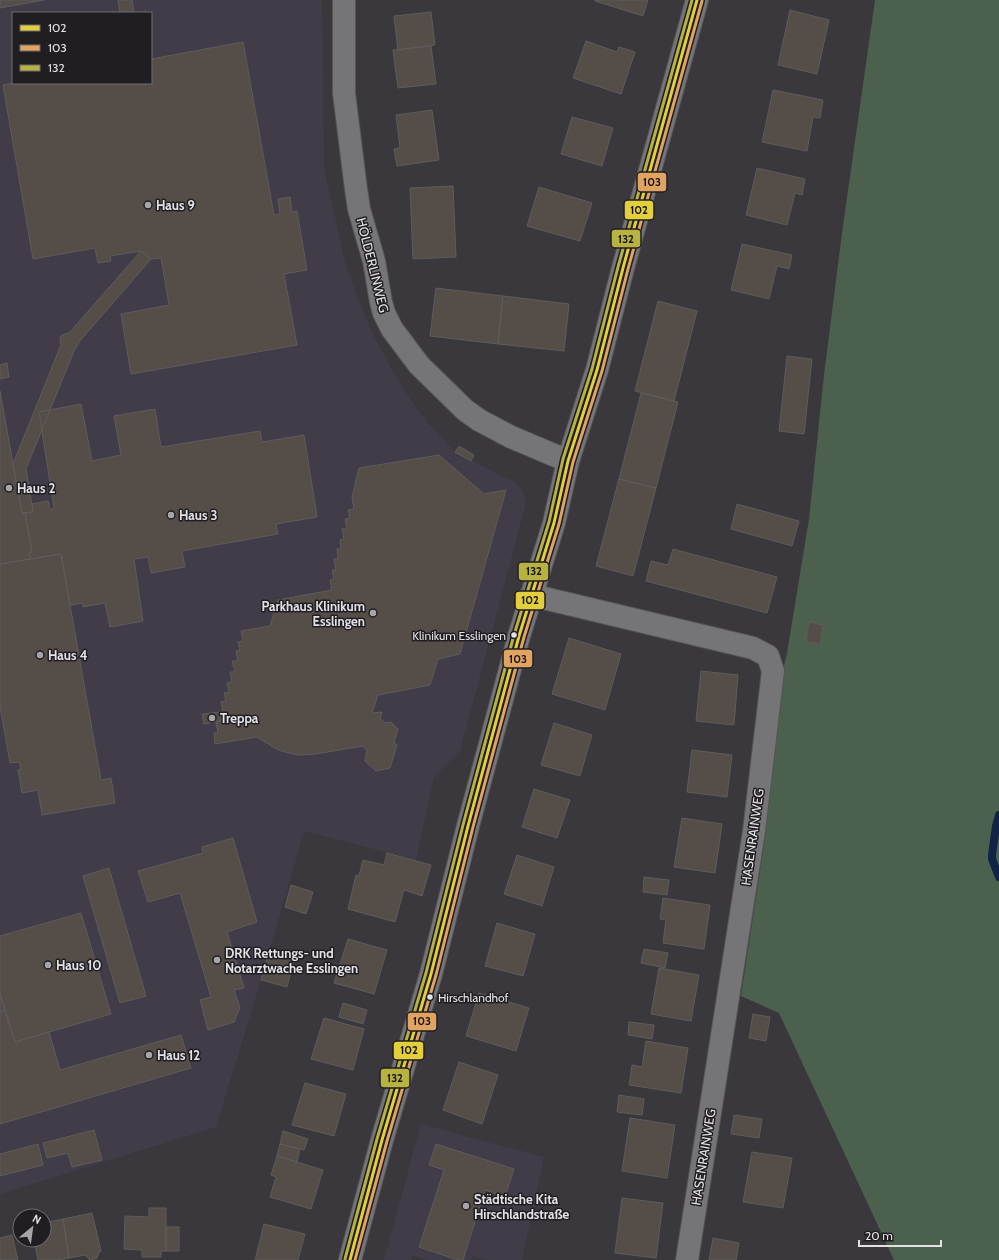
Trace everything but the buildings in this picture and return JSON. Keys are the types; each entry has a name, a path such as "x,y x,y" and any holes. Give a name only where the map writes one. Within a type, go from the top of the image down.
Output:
{"street":[{"name":"HÖLDERLINWEG","path":"344,0 344,93 356,189 360,210 374,261 384,313 392,329 419,365 465,410 495,430 568,461"},
{"path":"350,1260 382,1140 431,974 468,826 531,595 554,523 568,461 597,370 623,268 697,0"},
{"name":"HASENRAINWEG","path":"531,595 753,648 768,656 773,671 749,861 687,1260"}],"shaded area":[{"name":"Klinikum Esslingen","path":"0,0 322,0 324,168 345,262 357,296 372,332 391,368 406,393 424,418 455,452 514,482 521,488 526,503 460,751 434,777 416,860 304,831 261,980 216,1127 0,1194"},
{"name":"Städtische Kita Hirschlandstraße","path":"421,1124 544,1157 522,1260 486,1260 472,1256 471,1260 429,1260 413,1255 411,1260 384,1260"}],"green space":[{"path":"875,0 999,0 999,1260 894,1260 779,1013 741,996 765,838 781,679 787,653 809,519 824,375 842,233"}],"waterway":[{"path":"999,815 992,855 992,859 999,877"}],"transit line":[{"name":"132","path":"345,1259 377,1139 426,973 463,825 514,635 549,522 563,459 592,369 618,267 692,0"},
{"name":"102","path":"350,1260 382,1140 431,974 468,826 519,636 554,523 568,461 597,370 623,268 697,0"},
{"name":"103","path":"355,1260 387,1141 436,975 473,827 524,637 559,524 573,462 602,371 628,269 702,1"}],"place":[{"name":"Haus 9","path":"148,205"},
{"name":"Haus 2","path":"9,488"},
{"name":"Haus 3","path":"171,515"},
{"name":"Parkhaus Klinikum Esslingen","path":"373,613"},
{"name":"Klinikum Esslingen","path":"514,635"},
{"name":"Haus 4","path":"40,655"},
{"name":"Treppa","path":"212,718"},
{"name":"DRK Rettungs- und Notarztwache Esslingen","path":"217,960"},
{"name":"Haus 10","path":"48,965"},
{"name":"Hirschlandhof","path":"430,997"},
{"name":"Haus 12","path":"149,1055"},
{"name":"Städtische Kita Hirschlandstraße","path":"466,1206"}]}
